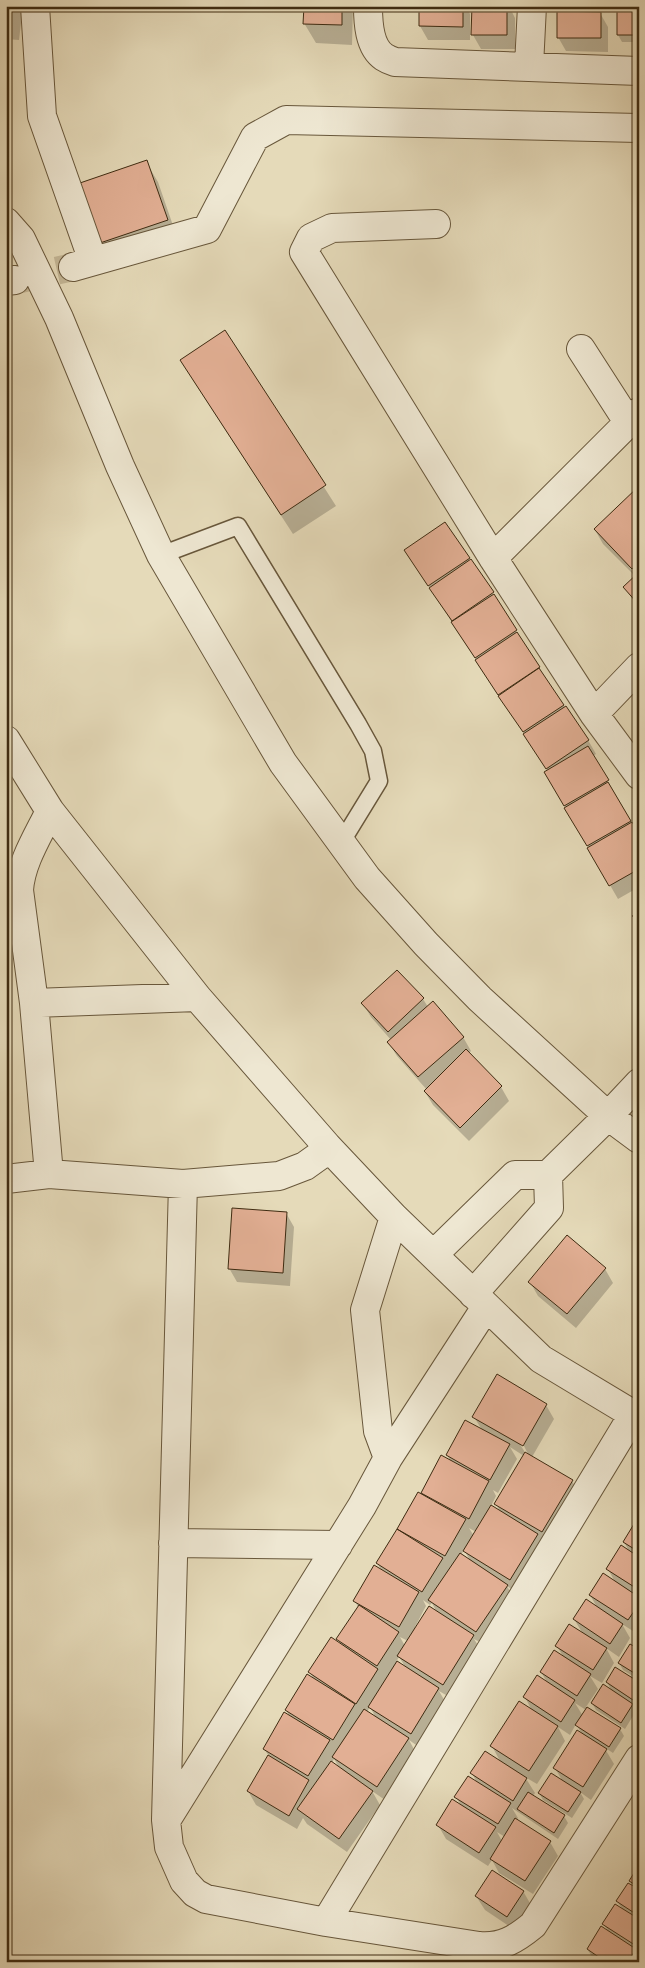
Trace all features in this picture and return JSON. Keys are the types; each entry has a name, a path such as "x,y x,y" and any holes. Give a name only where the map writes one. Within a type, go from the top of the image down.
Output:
{"street":[{"path":"35,6 42,116 83,264 207,229 255,137 286,120 639,128"},
{"path":"368,6 372,41 382,56 395,62 530,66 639,72"},
{"path":"530,66 532,6"},
{"path":"6,222 21,239 59,318 120,466 161,555 283,763 367,878 426,944 480,999 608,1116 639,1139"},
{"path":"436,224 332,228 311,238 304,252 493,558 594,714 639,776"},
{"path":"493,558 633,417 581,349"},
{"path":"594,714 639,667"},
{"path":"6,740 50,811 197,997 327,1146 394,1216 541,1359 636,1416 326,1922"},
{"path":"49,1174 34,1003 20,877 50,811"},
{"path":"34,1003 197,997"},
{"path":"434,1254 515,1175 548,1175 639,1083"},
{"path":"6,1179 49,1174 184,1184 279,1176 305,1166 319,1156 327,1146"},
{"path":"166,1820 362,1506 480,1300 549,1208 548,1175"},
{"path":"184,1184 166,1820 169,1847 184,1881 195,1893 206,1899 326,1922 479,1946 488,1947 500,1944 517,1939 533,1925 639,1759"},
{"path":"388,1458 378,1431 365,1310 394,1216"},
{"path":"174,1543 338,1545"}],"lane":[{"path":"161,555 238,526 373,751 379,781 341,843"}],"building":[{"path":"6,6 10,6 8,21 6,21"},
{"path":"304,6 342,6 342,25 303,24"},
{"path":"419,6 463,6 463,27 419,26"},
{"path":"472,6 507,6 507,35 471,35"},
{"path":"617,7 639,7 639,35 617,35"},
{"path":"557,11 601,12 601,38 557,38"},
{"path":"147,160 168,220 97,244 77,184"},
{"path":"225,330 326,485 281,515 180,360"},
{"path":"639,486 639,562 632,569 594,529"},
{"path":"445,522 470,558 428,586 404,550"},
{"path":"471,559 494,592 452,621 429,588"},
{"path":"639,572 639,605 623,587"},
{"path":"494,594 517,630 475,658 451,622"},
{"path":"517,632 540,667 498,695 475,660"},
{"path":"539,668 564,705 523,732 498,696"},
{"path":"566,706 589,740 546,769 523,734"},
{"path":"588,746 609,780 564,806 544,772"},
{"path":"608,782 631,821 587,846 564,808"},
{"path":"632,822 639,833 639,869 609,886 587,848"},
{"path":"639,909 639,923 632,916"},
{"path":"397,970 424,998 388,1032 361,1003"},
{"path":"433,1001 464,1037 418,1077 387,1042"},
{"path":"466,1049 502,1086 460,1128 424,1091"},
{"path":"232,1208 287,1212 283,1273 228,1269"},
{"path":"567,1235 606,1268 567,1314 528,1282"},
{"path":"497,1374 547,1404 523,1446 472,1417"},
{"path":"465,1420 510,1444 490,1480 446,1455"},
{"path":"525,1452 573,1480 542,1532 494,1504"},
{"path":"441,1455 489,1481 469,1519 421,1493"},
{"path":"418,1492 466,1519 445,1556 397,1529"},
{"path":"491,1505 538,1534 510,1580 463,1551"},
{"path":"637,1519 639,1520 639,1552 623,1542"},
{"path":"397,1529 443,1558 422,1592 376,1563"},
{"path":"621,1545 639,1557 639,1590 606,1569"},
{"path":"460,1553 508,1585 476,1632 428,1600"},
{"path":"374,1565 419,1592 399,1627 353,1601"},
{"path":"603,1573 639,1597 639,1604 628,1620 589,1595"},
{"path":"586,1599 623,1624 610,1644 573,1619"},
{"path":"359,1605 399,1632 377,1666 336,1639"},
{"path":"429,1606 474,1635 443,1685 397,1656"},
{"path":"569,1624 607,1648 593,1670 555,1646"},
{"path":"331,1637 378,1669 356,1704 308,1672"},
{"path":"630,1644 639,1649 639,1676 618,1663"},
{"path":"554,1650 591,1674 577,1696 540,1672"},
{"path":"397,1661 439,1688 411,1734 368,1707"},
{"path":"615,1667 639,1682 639,1698 636,1702 606,1682"},
{"path":"307,1674 355,1704 333,1740 285,1710"},
{"path":"537,1675 575,1700 561,1722 523,1697"},
{"path":"603,1684 633,1704 621,1723 591,1703"},
{"path":"519,1701 558,1726 529,1771 490,1746"},
{"path":"587,1707 621,1728 609,1747 575,1725"},
{"path":"364,1709 409,1738 377,1787 332,1757"},
{"path":"284,1712 330,1740 308,1776 263,1749"},
{"path":"577,1730 607,1749 583,1787 553,1768"},
{"path":"485,1751 527,1778 513,1801 470,1773"},
{"path":"268,1755 309,1780 289,1816 247,1791"},
{"path":"331,1761 373,1791 339,1839 297,1809"},
{"path":"551,1773 581,1792 568,1812 538,1793"},
{"path":"468,1776 511,1803 498,1824 454,1797"},
{"path":"528,1792 565,1815 554,1833 517,1809"},
{"path":"452,1799 496,1827 479,1853 436,1825"},
{"path":"515,1818 551,1841 525,1881 490,1859"},
{"path":"639,1865 639,1887 629,1881"},
{"path":"492,1870 524,1891 507,1917 475,1896"},
{"path":"628,1883 639,1889 639,1916 616,1901"},
{"path":"615,1904 639,1919 638,1947 602,1924"},
{"path":"601,1926 636,1949 628,1962 606,1962 587,1949"}],"tunnel":[{"path":"16,280 73,267"}]}
